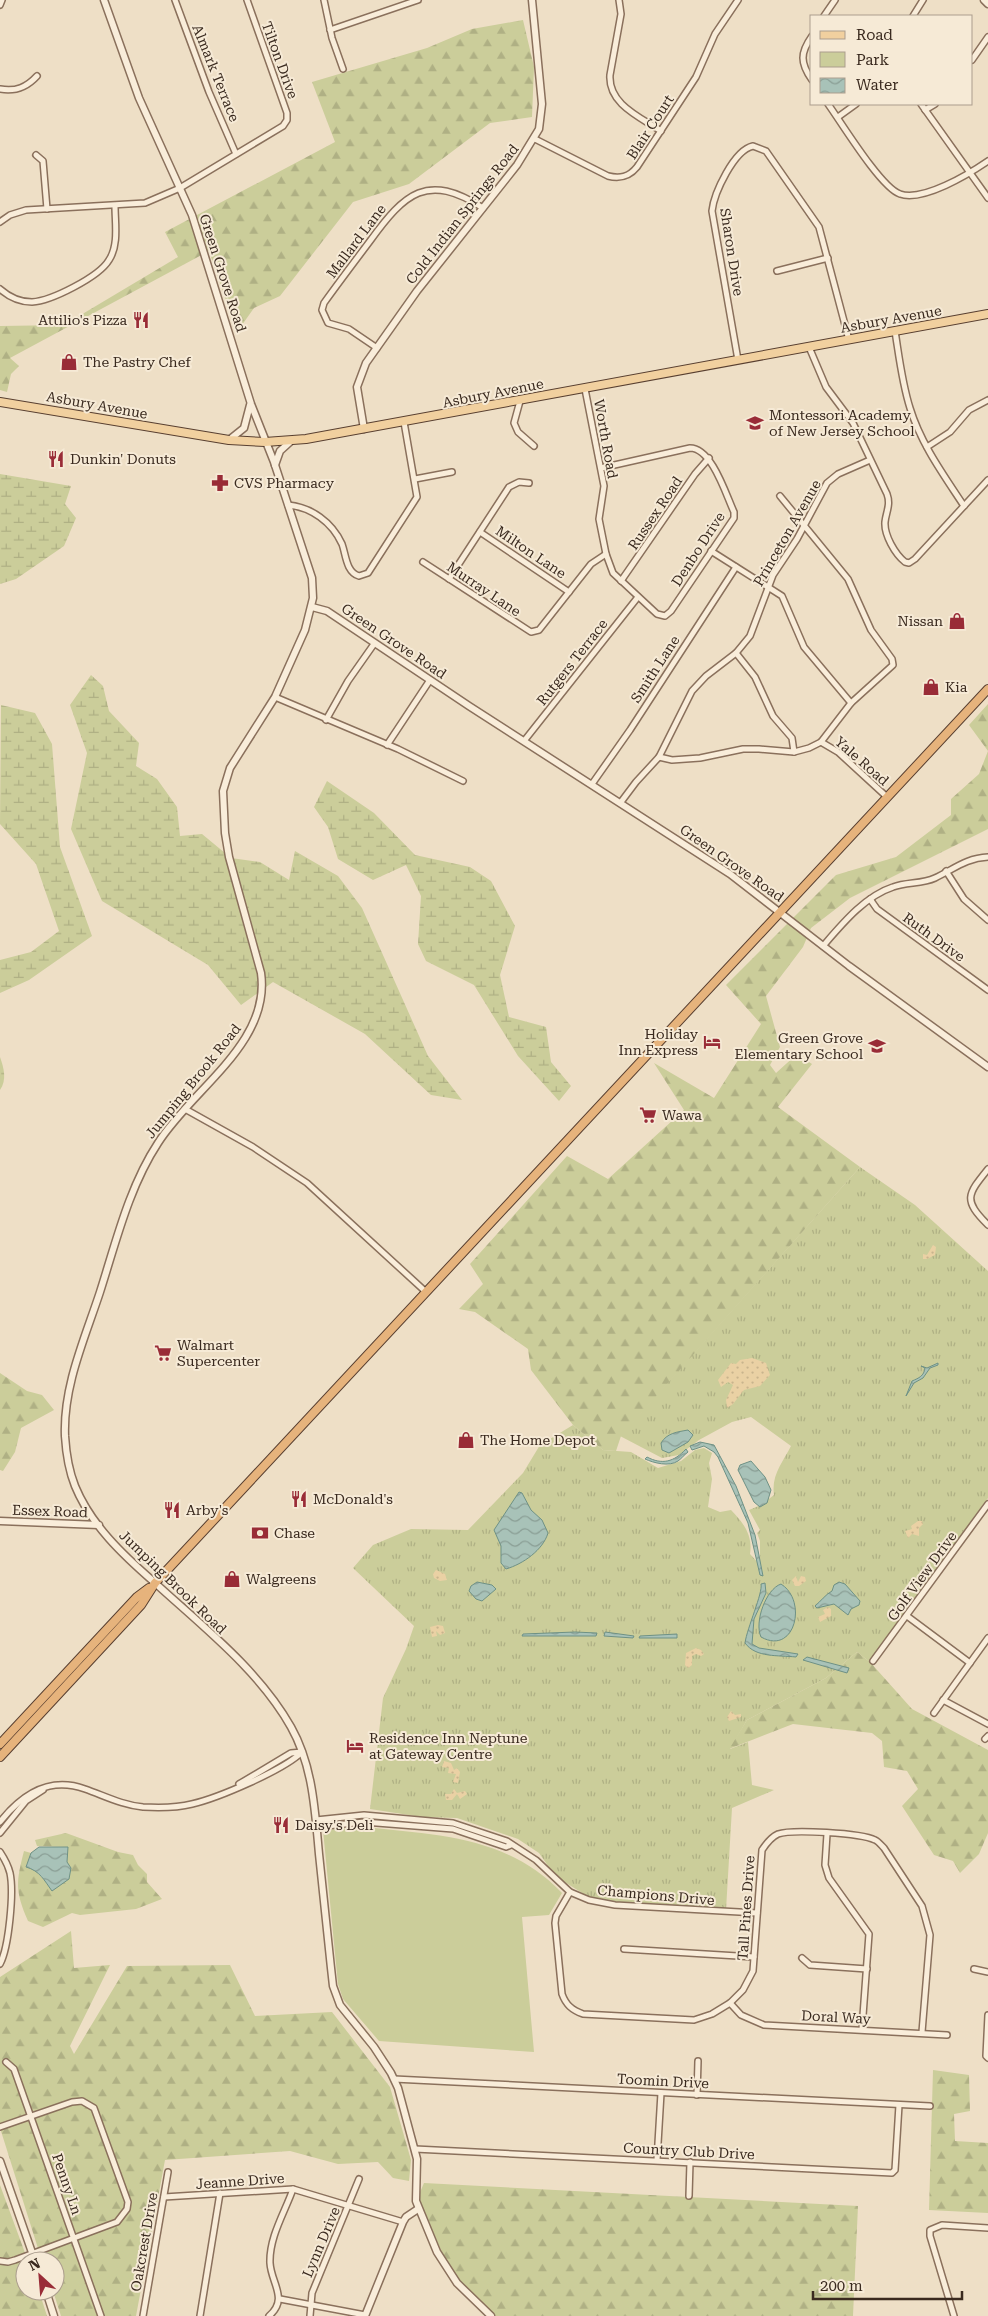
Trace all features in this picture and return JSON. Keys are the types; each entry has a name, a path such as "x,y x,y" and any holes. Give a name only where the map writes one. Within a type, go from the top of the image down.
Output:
{"highway":[{"path":"0,1757 141,1605 155,1584 988,689"},
{"path":"0,1744 137,1597 155,1584"}],"main road":[{"name":"Asbury Avenue","path":"0,402 229,440 291,441 520,401 988,314"}],"street":[{"path":"0,5 2,0"},
{"name":"Green Grove Road","path":"104,0 139,98 180,188 200,238 251,404 275,465 311,570 312,607 327,611 374,644 730,874 781,912 822,946 988,1067"},
{"name":"Almark Terrace","path":"175,0 209,92 236,154"},
{"name":"Tilton Drive","path":"0,222 18,212 145,203 180,188 283,126 288,117 247,0"},
{"path":"324,0 330,30 343,69"},
{"path":"330,30 404,2 418,0"},
{"name":"Cold Indian Springs Road","path":"364,429 357,383 364,367 534,139 540,126 542,104 532,0"},
{"path":"619,0 621,14 610,75 610,86 615,97 622,104 660,130"},
{"name":"Blair Court","path":"534,139 608,176 620,178 634,171 696,77 714,34 738,0"},
{"path":"825,15 835,0"},
{"path":"913,15 923,0"},
{"path":"984,0 988,4"},
{"path":"973,59 988,37"},
{"path":"810,39 804,48 802,60 804,69 810,77"},
{"path":"0,89 20,89 37,76"},
{"path":"829,105 884,183 900,194 910,196 922,194 970,172 988,161"},
{"path":"838,117 855,105"},
{"path":"922,105 988,198"},
{"path":"926,110 934,105"},
{"name":"Sharon Drive","path":"738,360 712,211 714,196 743,151 756,146 766,151 816,222 828,258 849,340"},
{"path":"36,155 43,161 47,209"},
{"name":"Mallard Lane","path":"377,348 350,329 328,323 322,310 324,303 385,220 409,197 434,190 464,195 483,208"},
{"path":"0,289 19,300 32,302 62,292 100,270 109,260 114,246 115,206"},
{"path":"777,271 828,258"},
{"path":"895,331 909,406 927,447 964,506"},
{"path":"809,347 826,387 852,423 889,498 885,521 886,532 899,556 908,563 915,559 988,480"},
{"name":"Worth Road","path":"586,388 604,490 600,525 606,554 613,573 657,614 665,616"},
{"path":"927,447 950,432 975,406 988,400"},
{"path":"520,401 514,423 518,432 534,446"},
{"path":"229,440 244,428 251,404"},
{"path":"288,505 302,506 327,523 342,545 350,570 355,575 362,576 370,571 416,501 415,479 404,422"},
{"path":"275,465 280,451 291,441"},
{"path":"601,468 690,448 699,450 709,458"},
{"name":"Denbo Drive","path":"665,616 671,611 712,551 734,515 709,458"},
{"name":"Russex Road","path":"621,581 695,474 709,458"},
{"name":"Princeton Avenue","path":"621,802 636,782 660,757 692,691 706,676 736,653 752,631 772,575 792,549 825,486 832,478 870,460"},
{"path":"415,479 452,472"},
{"path":"449,578 509,487 519,482 528,483"},
{"path":"660,757 672,760 700,758 751,749 794,752 821,742 850,703 893,665 893,662 871,630 848,579 813,535 803,527 780,496"},
{"name":"Milton Lane","path":"480,532 570,592"},
{"path":"712,551 782,596 804,647 850,703"},
{"path":"570,592 593,562 606,554"},
{"name":"Murray Lane","path":"423,562 523,628 535,632 539,630 570,592"},
{"name":"Smith Lane","path":"592,784 630,730 736,567"},
{"name":"Rutgers Terrace","path":"524,741 638,597"},
{"name":"Jumping Brook Road","path":"312,607 306,630 275,698 232,763 224,791 225,833 229,857 261,972 263,985 260,1007 252,1027 239,1047 156,1144 131,1201 81,1348 69,1397 65,1431 70,1471 78,1492 99,1525 117,1548 251,1674 291,1725 302,1752 312,1788 331,1968 336,1995 346,2014 374,2047 394,2079 415,2149 418,2175 416,2201 418,2209 449,2273 491,2316"},
{"path":"326,720 348,681 374,644"},
{"path":"736,653 755,677 773,716 792,738 794,752"},
{"path":"387,745 430,680"},
{"path":"275,698 387,745 463,781"},
{"name":"Yale Road","path":"821,742 838,752 887,797"},
{"path":"822,946 870,899 893,886 930,880 964,861 988,857"},
{"path":"946,871 964,899 988,920"},
{"name":"Ruth Drive","path":"870,899 877,909 988,990"},
{"path":"185,1109 253,1147 307,1182 426,1292"},
{"path":"988,1169 976,1184 970,1196 973,1210 988,1225"},
{"name":"Golf View Drive","path":"873,1661 988,1504"},
{"name":"Essex Road","path":"0,1521 99,1525"},
{"path":"907,1616 970,1663"},
{"path":"934,1713 988,1638"},
{"path":"944,1700 988,1724"},
{"path":"0,1822 26,1794 48,1788 72,1786 120,1802 162,1808 193,1804 264,1776 294,1760 302,1752"},
{"path":"0,1833 26,1802 48,1788"},
{"path":"359,1816 360,1822"},
{"name":"Champions Drive","path":"316,1823 359,1816 453,1824 486,1833 506,1841 536,1860 570,1892 589,1900 615,1905 757,1913"},
{"name":"Champions Drive","path":"316,1823 360,1822 453,1829 506,1846 511,1845"},
{"name":"Tall Pines Drive","path":"570,1892 556,1916 555,1923 562,1994 565,2002 573,2010 583,2014 694,2020 712,2014 730,2003 743,1990 753,1971 762,1850 767,1843 776,1835 789,1832 862,1835 876,1840 884,1848 922,1906 930,1935 922,2032"},
{"path":"827,1834 825,1866 829,1878 869,1934 862,2029"},
{"path":"0,1852 8,1868 11,1884 7,1940 0,1964"},
{"path":"624,1950 754,1957"},
{"path":"802,1958 810,1965 867,1969"},
{"path":"974,1969 988,1972"},
{"name":"Doral Way","path":"730,2003 741,2015 764,2025 922,2032 947,2035"},
{"path":"988,2015 985,2044 986,2056 988,2058"},
{"path":"697,2094 698,2061"},
{"name":"Penny Ln","path":"6,2062 14,2069 101,2316"},
{"name":"Toomin Drive","path":"394,2079 930,2106"},
{"path":"657,2160 661,2093"},
{"path":"0,2127 72,2102 82,2102 94,2108 126,2195 128,2209 117,2222 38,2251"},
{"name":"Country Club Drive","path":"415,2149 894,2172 899,2105"},
{"path":"0,2161 2,2174 31,2251"},
{"path":"689,2196 690,2162"},
{"name":"Oakcrest Drive","path":"142,2316 168,2172"},
{"name":"Lynn Drive","path":"310,2316 312,2293 360,2179"},
{"path":"269,2316 276,2309 280,2299 271,2270 270,2251 273,2238 293,2189"},
{"name":"Jeanne Drive","path":"164,2197 293,2189 403,2222"},
{"path":"200,2316 220,2193"},
{"path":"280,2299 365,2315 403,2222 406,2217 418,2209"},
{"path":"954,2316 931,2241 930,2230 942,2225 988,2228"},
{"path":"0,2261 8,2262 15,2259"},
{"path":"49,2301 54,2316"}],"green space":[{"path":"523,20 534,67 532,117 490,123 409,184 353,202 280,296 254,308 237,332 209,251 10,358 19,366 11,374 7,392 0,390 0,326 64,325 178,257 165,232 335,142 312,82 427,48 472,29"},
{"path":"0,474 71,486 65,504 76,518 64,546 16,579 0,584"},
{"path":"91,675 103,686 109,711 139,743 136,766 157,779 177,807 180,836 202,834 231,858 260,862 289,880 295,851 338,876 362,908 428,1056 462,1100 431,1095 365,1034 273,982 241,1005 208,965 102,901 71,829 87,753 70,705"},
{"path":"988,704 988,751 969,725"},
{"path":"1,705 35,713 52,744 60,847 92,936 29,980 0,993 0,960 31,952 59,931 36,864 0,824"},
{"path":"988,751 988,829 850,898 811,928 803,947 766,996 780,1047 770,1065 776,1073 797,1054 812,1064 778,1107 860,1167 621,1436 616,1451 603,1450 573,1425 531,1370 528,1349 475,1312 459,1309 483,1284 470,1264 567,1156 608,1179 684,1110 654,1063 714,1098 761,1024 726,985 836,875 896,857 951,815 951,799 979,774"},
{"path":"327,781 374,813 415,855 470,867 491,881 515,926 500,975 509,1017 546,1027 551,1062 571,1086 559,1101 518,1056 474,985 426,961 418,944 421,896 406,865 373,880 338,859 328,827 314,807"},
{"path":"0,1057 4,1078 0,1090"},
{"path":"860,1167 915,1205 988,1271 988,1498 870,1662 857,1652 826,1678 747,1720 730,1749 748,1742 752,1785 774,1790 732,1808 726,1910 614,1905 587,1896 555,1876 539,1853 518,1839 457,1818 422,1817 370,1809 383,1698 406,1649 414,1626 353,1568 373,1545 411,1529 468,1530 523,1473 540,1445 573,1425 603,1450 631,1452 658,1468 681,1461 695,1450 704,1448 712,1453 709,1463 712,1479 708,1507 720,1512 731,1510 736,1515 744,1525 749,1536 750,1554 760,1565 760,1541 757,1533 760,1530 749,1510 761,1505 774,1495 776,1475 791,1446 751,1417 732,1422 699,1440 679,1455 662,1458 620,1436"},
{"path":"0,1373 27,1391 42,1395 54,1410 21,1428 15,1452 3,1471 0,1470"},
{"path":"857,1652 870,1662 912,1709 988,1750 988,1833 979,1854 960,1873 953,1861 934,1855 902,1806 918,1789 907,1771 884,1767 882,1741 872,1733 793,1724 729,1749 747,1720 826,1678"},
{"path":"365,1827 445,1836 495,1849 519,1860 541,1874 562,1893 549,1915 522,1917 534,2052 379,2041 343,1999 338,1984 323,1830"},
{"path":"66,1833 118,1852 133,1855 138,1865 147,1874 147,1882 162,1899 136,1909 80,1915 72,1913 43,1927 28,1921 21,1902 18,1886 19,1871 24,1851 31,1853 26,1867 34,1869 46,1882 67,1862 68,1847 37,1846 35,1840"},
{"path":"71,1931 74,1968 110,1965 70,2046 74,2054 127,1966 230,1965 255,2016 332,2012 390,2087 411,2160 409,2181 393,2178 378,2162 338,2164 290,2151 165,2160 136,2316 61,2316 56,2301 65,2301 65,2251 39,2251 0,2128 0,1977"},
{"path":"933,2070 969,2075 970,2111 954,2114 955,2141 988,2143 988,2213 929,2210"},
{"path":"424,2183 858,2206 853,2316 491,2316 453,2278 418,2197"},
{"path":"0,2185 24,2251 15,2251 15,2301 42,2301 47,2316 0,2316"}],"sand":[{"path":"933,1245 936,1247 935,1255 923,1259 923,1254 927,1255"},
{"path":"752,1358 766,1363 770,1375 760,1386 744,1390 733,1404 727,1408 726,1400 733,1385 728,1382 721,1387 718,1380 731,1363 736,1364 740,1360"},
{"path":"918,1521 922,1521 923,1524 919,1528 919,1536 912,1534 908,1538 905,1531 912,1529 911,1526"},
{"path":"436,1570 445,1574 447,1580 440,1581 434,1578 433,1574"},
{"path":"796,1576 798,1582 801,1576 805,1577 806,1581 799,1586 795,1586 792,1580"},
{"path":"828,1607 831,1609 831,1616 820,1622 818,1617 825,1614 823,1610"},
{"path":"443,1626 445,1633 440,1635 436,1631 437,1636 432,1637 430,1627"},
{"path":"696,1648 704,1654 692,1656 692,1665 688,1668 685,1665 686,1653"},
{"path":"731,1711 735,1715 741,1714 741,1717 729,1721 727,1717"},
{"path":"444,1761 451,1763 454,1770 457,1768 460,1772 458,1783 453,1782 456,1774 448,1773 449,1768 442,1767"},
{"path":"454,1789 457,1793 465,1791 467,1794 460,1799 457,1794 452,1800 446,1800 445,1794 451,1794"}],"water":[{"path":"938,1363 938,1365 930,1368 923,1378 914,1383 906,1396 912,1381 924,1373 925,1368 921,1366 927,1368"},
{"path":"688,1430 693,1435 688,1442 669,1453 662,1450 661,1443 666,1437"},
{"path":"700,1442 714,1445 736,1486 755,1535 763,1576 760,1575 748,1523 718,1457 704,1446 692,1450 690,1446"},
{"path":"686,1449 688,1452 679,1460 670,1464 662,1464 645,1459 647,1457 658,1461 668,1461 677,1457"},
{"path":"751,1461 765,1477 771,1490 767,1503 760,1507 754,1502 738,1470 740,1465"},
{"path":"519,1492 522,1493 531,1510 542,1520 548,1533 542,1545 532,1556 506,1569 501,1563 501,1546 494,1530"},
{"path":"477,1582 492,1585 496,1589 482,1601 476,1599 469,1591 471,1586"},
{"path":"839,1582 845,1584 860,1601 859,1605 851,1609 848,1615 834,1604 817,1608 815,1606"},
{"path":"765,1583 766,1593 754,1619 752,1644 759,1648 798,1654 796,1657 761,1653 750,1648 745,1643 760,1595 761,1584"},
{"path":"781,1584 789,1592 794,1602 796,1613 794,1624 789,1633 782,1639 773,1641 761,1637 759,1631 760,1615 766,1599"},
{"path":"605,1632 634,1636 633,1638 604,1636"},
{"path":"597,1633 596,1636 522,1636 523,1634"},
{"path":"677,1634 677,1638 639,1638 640,1636"},
{"path":"807,1657 849,1668 847,1673 803,1660"},
{"path":"39,1847 68,1847 67,1862 71,1868 69,1879 52,1891 38,1873 26,1867 31,1853"}],"place":[{"name":"Attilio's Pizza","path":"141,320"},
{"name":"The Pastry Chef","path":"69,362"},
{"name":"Montessori Academy of New Jersey School","path":"755,423"},
{"name":"Dunkin' Donuts","path":"56,459"},
{"name":"CVS Pharmacy","path":"220,483"},
{"name":"Nissan","path":"957,621"},
{"name":"Kia","path":"931,687"},
{"name":"Holiday Inn Express","path":"712,1042"},
{"name":"Green Grove Elementary School","path":"877,1046"},
{"name":"Wawa","path":"648,1115"},
{"name":"Walmart Supercenter","path":"163,1353"},
{"name":"The Home Depot","path":"466,1440"},
{"name":"McDonald's","path":"299,1499"},
{"name":"Arby's","path":"172,1510"},
{"name":"Chase","path":"260,1533"},
{"name":"Walgreens","path":"232,1579"},
{"name":"Residence Inn Neptune at Gateway Centre","path":"355,1746"},
{"name":"Daisy's Deli","path":"281,1825"}]}
